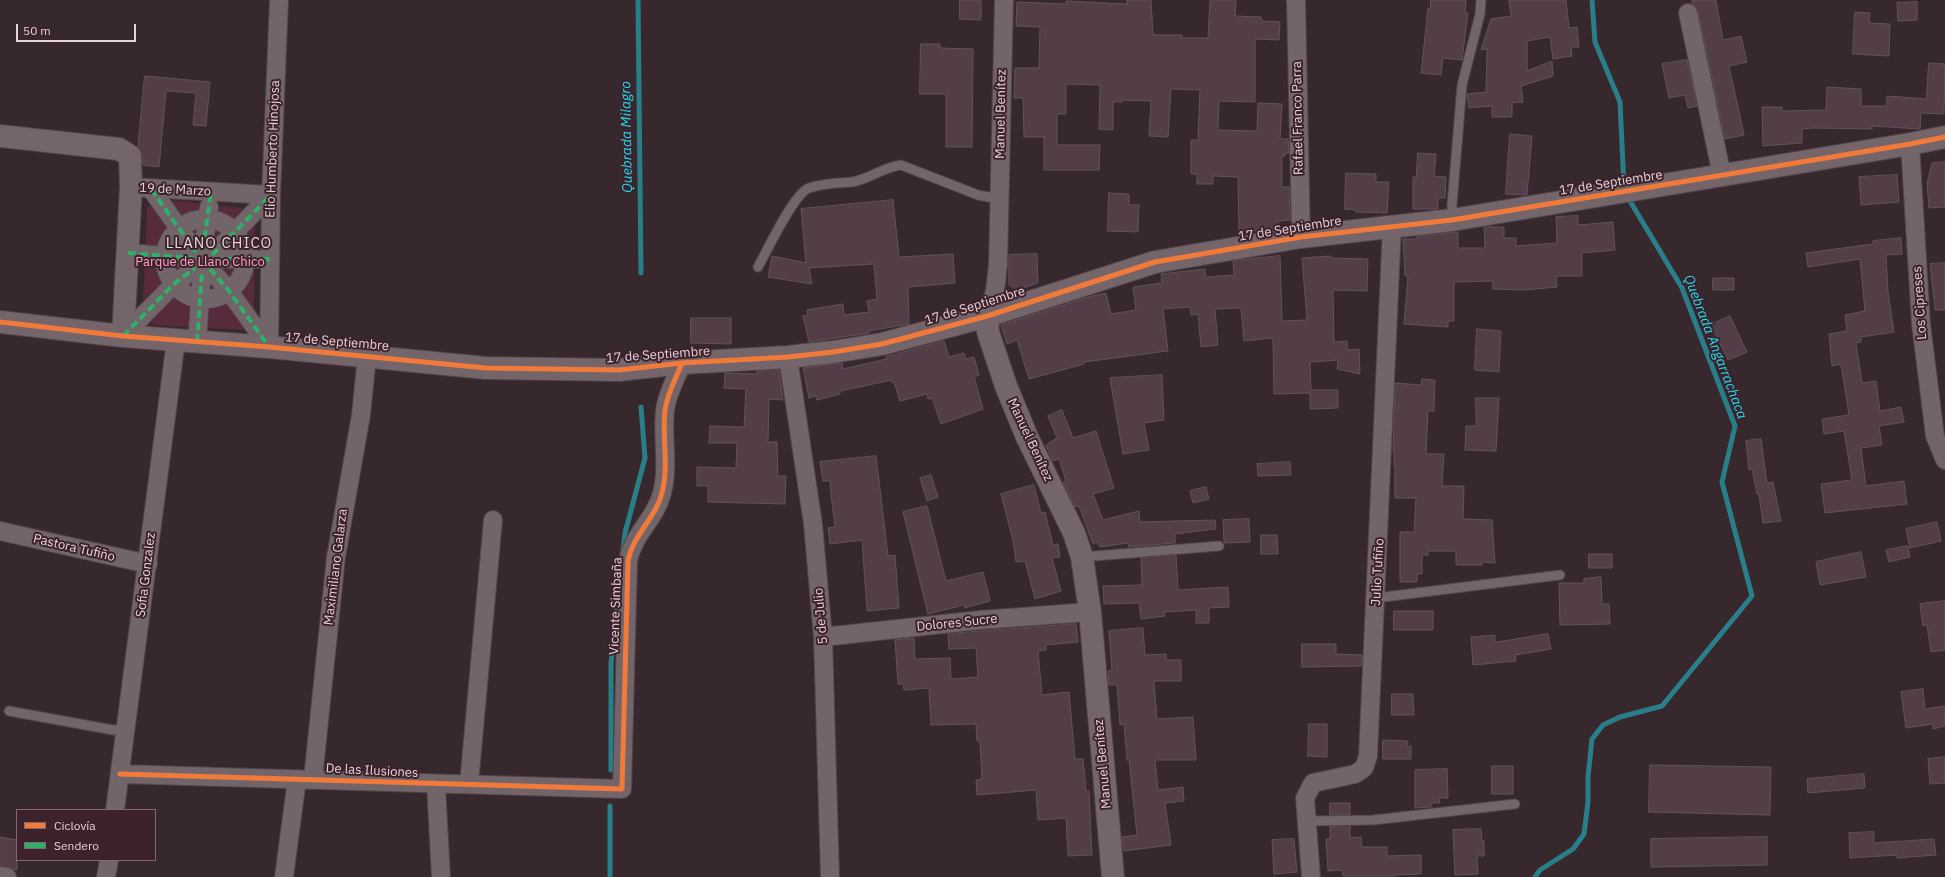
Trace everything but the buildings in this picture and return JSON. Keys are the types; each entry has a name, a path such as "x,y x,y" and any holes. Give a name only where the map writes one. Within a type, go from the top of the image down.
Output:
{"street":[{"name":"Elio Humberto Hinojosa","path":"269,347 271,195 279,0"},
{"name":"Manuel Benítez","path":"1004,0 997,282 987,316 988,332 1006,386 1027,437 1074,533 1082,557 1090,612 1113,877"},
{"name":"Rafael Franco Parra","path":"1296,0 1301,237"},
{"path":"1688,13 1722,176"},
{"path":"0,136 119,149 130,156 141,188 179,228 229,291 269,347"},
{"name":"17 de Septiembre","path":"0,322 123,336 269,347 486,368 620,370 682,363 788,357 833,352 882,344 987,316 1155,262 1301,237 1452,220 1652,188 1945,137"},
{"name":"Los Cipreses","path":"1910,144 1921,324 1935,436 1945,460"},
{"name":"19 de Marzo","path":"123,336 128,253 141,188 271,195"},
{"name":"Sofia Gonzalez","path":"115,809 148,564 187,341 200,299 211,192"},
{"path":"123,336 174,284 236,233 271,195"},
{"path":"208,219 223,223 236,233 241,240 245,259 241,277 229,291 215,298 200,299 186,294 174,284 166,266 166,255 168,245 179,228 193,221 208,219"},
{"name":"Julio Tufiño","path":"1311,877 1305,798 1313,783 1355,774 1364,768 1368,756 1392,226"},
{"path":"128,253 166,255 203,260 270,259"},
{"name":"Maximiliano Galarza","path":"284,877 305,779 336,557 361,415 367,356"},
{"name":"5 de Julio","path":"788,357 813,524 824,637 830,877"},
{"name":"Vicente Simbaña","path":"622,789 628,561 634,541 655,509 662,495 665,476 665,410 682,363"},
{"path":"469,784 493,520"},
{"name":"Pastora Tufiño","path":"0,531 148,564"},
{"name":"Dolores Sucre","path":"824,637 980,620 1090,612"},
{"name":"De las Ilusiones","path":"120,774 305,779 436,785 469,784 622,789"},
{"path":"436,785 441,877"},
{"path":"106,877 109,861"},
{"path":"0,876 8,877"}],"lane":[{"path":"1452,220 1462,85 1480,14 1481,0"},
{"path":"758,267 797,197 808,188 839,182 852,182 893,166 901,165 978,195 999,199"},
{"path":"1082,557 1219,546"},
{"path":"1376,598 1560,575"},
{"path":"9,711 113,730 127,729"},
{"path":"1306,821 1373,820 1515,804"}],"green space":[{"name":"Parque de Llano Chico","path":"161,199 242,208 255,220 254,317 242,330 153,325 143,304 147,208"}],"waterway":[{"name":"Quebrada Milagro","path":"638,0 641,273"},
{"name":"Quebrada Angarrachaca","path":"1592,0 1595,42 1620,102 1624,187"},
{"name":"Quebrada Angarrachaca","path":"1535,877 1540,870 1573,849 1584,834 1588,802 1588,777 1592,739 1603,725 1620,717 1662,706 1752,596 1722,482 1735,426 1682,288 1627,196"},
{"name":"Quebrada Milagro","path":"623,550 625,533 645,458 641,407"},
{"name":"Quebrada Milagro","path":"611,770 611,663 618,596"},
{"name":"Quebrada Milagro","path":"610,806 610,877"}],"marked path":[{"path":"151,189 196,252"},
{"path":"203,250 211,192"},
{"path":"212,255 271,195"},
{"path":"128,253 193,258"},
{"path":"214,259 270,259"},
{"path":"123,336 174,284 195,268"},
{"path":"210,269 229,291 269,347"},
{"path":"197,342 202,271"}],"cycle path":[{"path":"0,322 123,336 269,347 486,368 619,370 682,363 788,357 833,352 882,344 987,316 1155,262 1301,237 1452,220 1945,137"},
{"path":"120,774 622,789 628,561 635,542 655,510 662,493 665,472 665,410 670,392 682,363"}],"district":[{"name":"LLANO CHICO","path":"219,244"}]}
